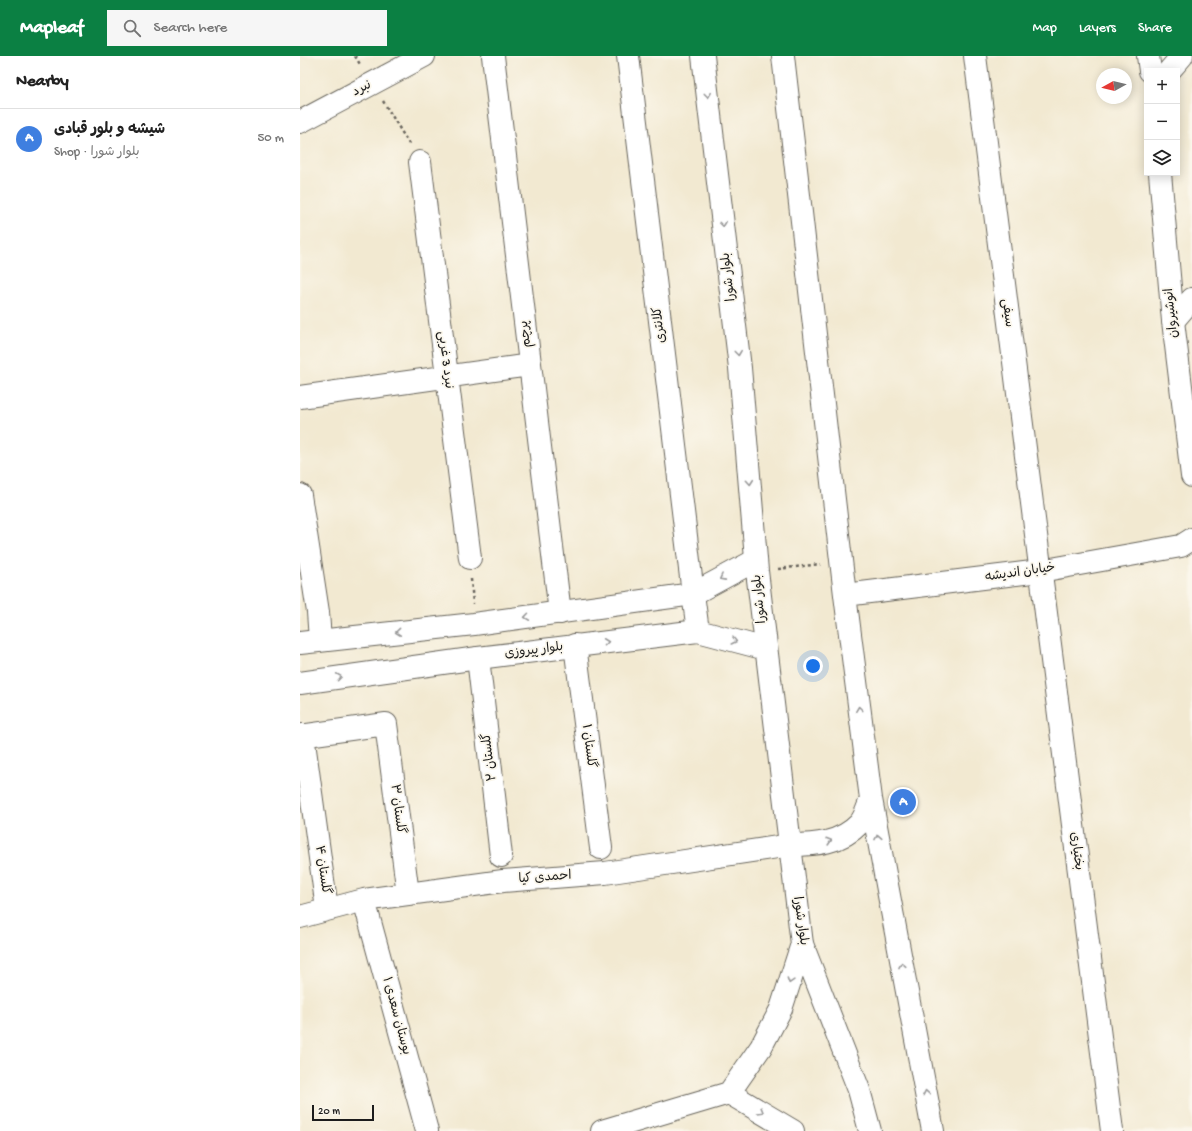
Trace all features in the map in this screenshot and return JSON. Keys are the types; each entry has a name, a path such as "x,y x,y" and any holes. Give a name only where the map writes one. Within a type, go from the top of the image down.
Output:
{"street":[{"name":"نبرد","path":"300,122 424,56"},
{"name":"پرچم","path":"493,56 560,613"},
{"name":"کلانتری","path":"628,56 698,631"},
{"name":"بلوار شورا","path":"703,56 740,368 757,566 766,649 802,944 859,1090 870,1131"},
{"path":"783,56 841,562 871,799 933,1131"},
{"name":"سیفی","path":"975,56 1040,571"},
{"path":"1148,56 1150,68"},
{"path":"1172,68 1182,56"},
{"name":"نبرد 3 غربی","path":"420,162 470,558"},
{"name":"انوشیروان","path":"1160,176 1173,321 1192,476"},
{"path":"1173,321 1192,299"},
{"path":"300,397 530,365"},
{"path":"300,495 318,612 310,642 474,624 693,594 757,566"},
{"name":"خیابان اندیشه","path":"845,595 1040,571 1181,546 1192,539"},
{"name":"بختیاری","path":"1040,571 1112,1131"},
{"name":"بلوار پیروزی","path":"300,683 575,645 698,631 766,649"},
{"name":"گلستان ۱","path":"575,645 601,848"},
{"name":"گلستان ۲","path":"478,658 501,856"},
{"name":"گلستان ۳","path":"302,735 386,724 408,894"},
{"name":"گلستان ۴","path":"302,735 327,909"},
{"name":"احمدی کیا","path":"300,917 364,900 503,881 604,873 791,845 822,844 841,838 860,824 871,799"},
{"name":"بوستان سعدی ۱","path":"364,900 427,1131"},
{"path":"602,1131 729,1093 761,1047 781,1009 802,944"},
{"path":"729,1093 794,1131"}],"path":[{"path":"372,84 420,162"},
{"path":"470,558 474,624"},
{"path":"757,566 841,562"}],"place":[{"name":"شیشه و بلور قبادی","path":"903,802"}]}
